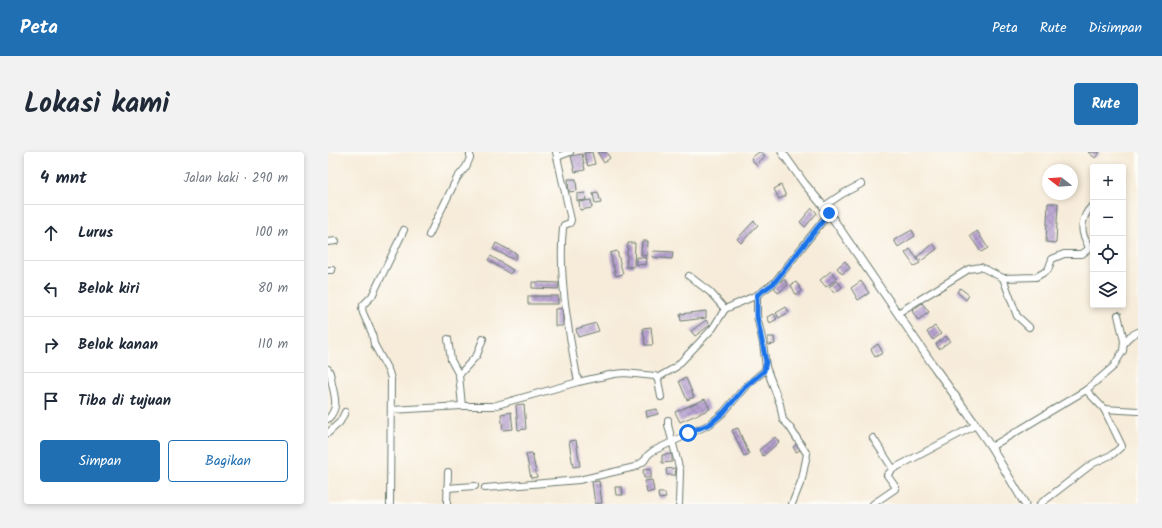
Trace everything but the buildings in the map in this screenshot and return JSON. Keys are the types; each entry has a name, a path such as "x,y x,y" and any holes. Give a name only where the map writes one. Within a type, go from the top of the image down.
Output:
{"street":[{"path":"428,235 457,178 466,168 470,158 470,152"},
{"path":"570,152 556,154 571,220 570,223 564,225 563,228 563,274 568,327 578,382"},
{"path":"782,152 804,183 829,213 935,368 991,446 1025,504"},
{"path":"824,207 842,194 861,184"},
{"path":"1090,208 1084,217 1083,233 1090,246"},
{"path":"657,378 676,367 713,328 725,309 757,295 774,283 829,213"},
{"path":"390,504 390,376 374,344 372,333 362,309 363,305 372,296 385,266 404,230"},
{"path":"328,242 336,241"},
{"path":"898,314 969,269 981,268 1003,278 1036,277 1048,270 1052,259 1064,254 1082,254 1090,249"},
{"path":"689,276 710,292 725,309"},
{"path":"1003,278 1017,316 1029,327"},
{"path":"757,295 757,316 763,343 766,367 780,404 783,420 789,426 807,454 802,479 792,504"},
{"path":"991,446 1086,390 1113,367 1123,351 1124,344 1118,315"},
{"path":"1124,344 1130,336 1138,332"},
{"path":"448,339 451,360 459,375 462,406"},
{"path":"459,375 477,355 482,339"},
{"path":"485,488 579,480 640,464 653,451 672,443 688,433 710,424 724,412 745,387 764,371 766,367"},
{"path":"328,369 331,375 336,397 336,408 328,419"},
{"path":"391,410 462,406 485,407 499,405 578,382 625,373 655,376 657,378"},
{"path":"657,378 661,397"},
{"path":"1040,504 1092,464 1113,454 1122,446 1104,409 1086,390"},
{"path":"328,396 336,397"},
{"path":"1104,409 1138,411"},
{"path":"328,433 340,422 345,412"},
{"path":"668,420 672,443 680,471 679,504"},
{"path":"873,504 895,489 895,486 887,475 893,469 976,425"},
{"path":"873,438 893,469"},
{"path":"447,504 448,472"},
{"path":"448,488 475,486"}],"route":[{"path":"688,433 710,424 724,412 745,387 764,371 766,362 757,316 757,295 774,283 829,213"}]}
